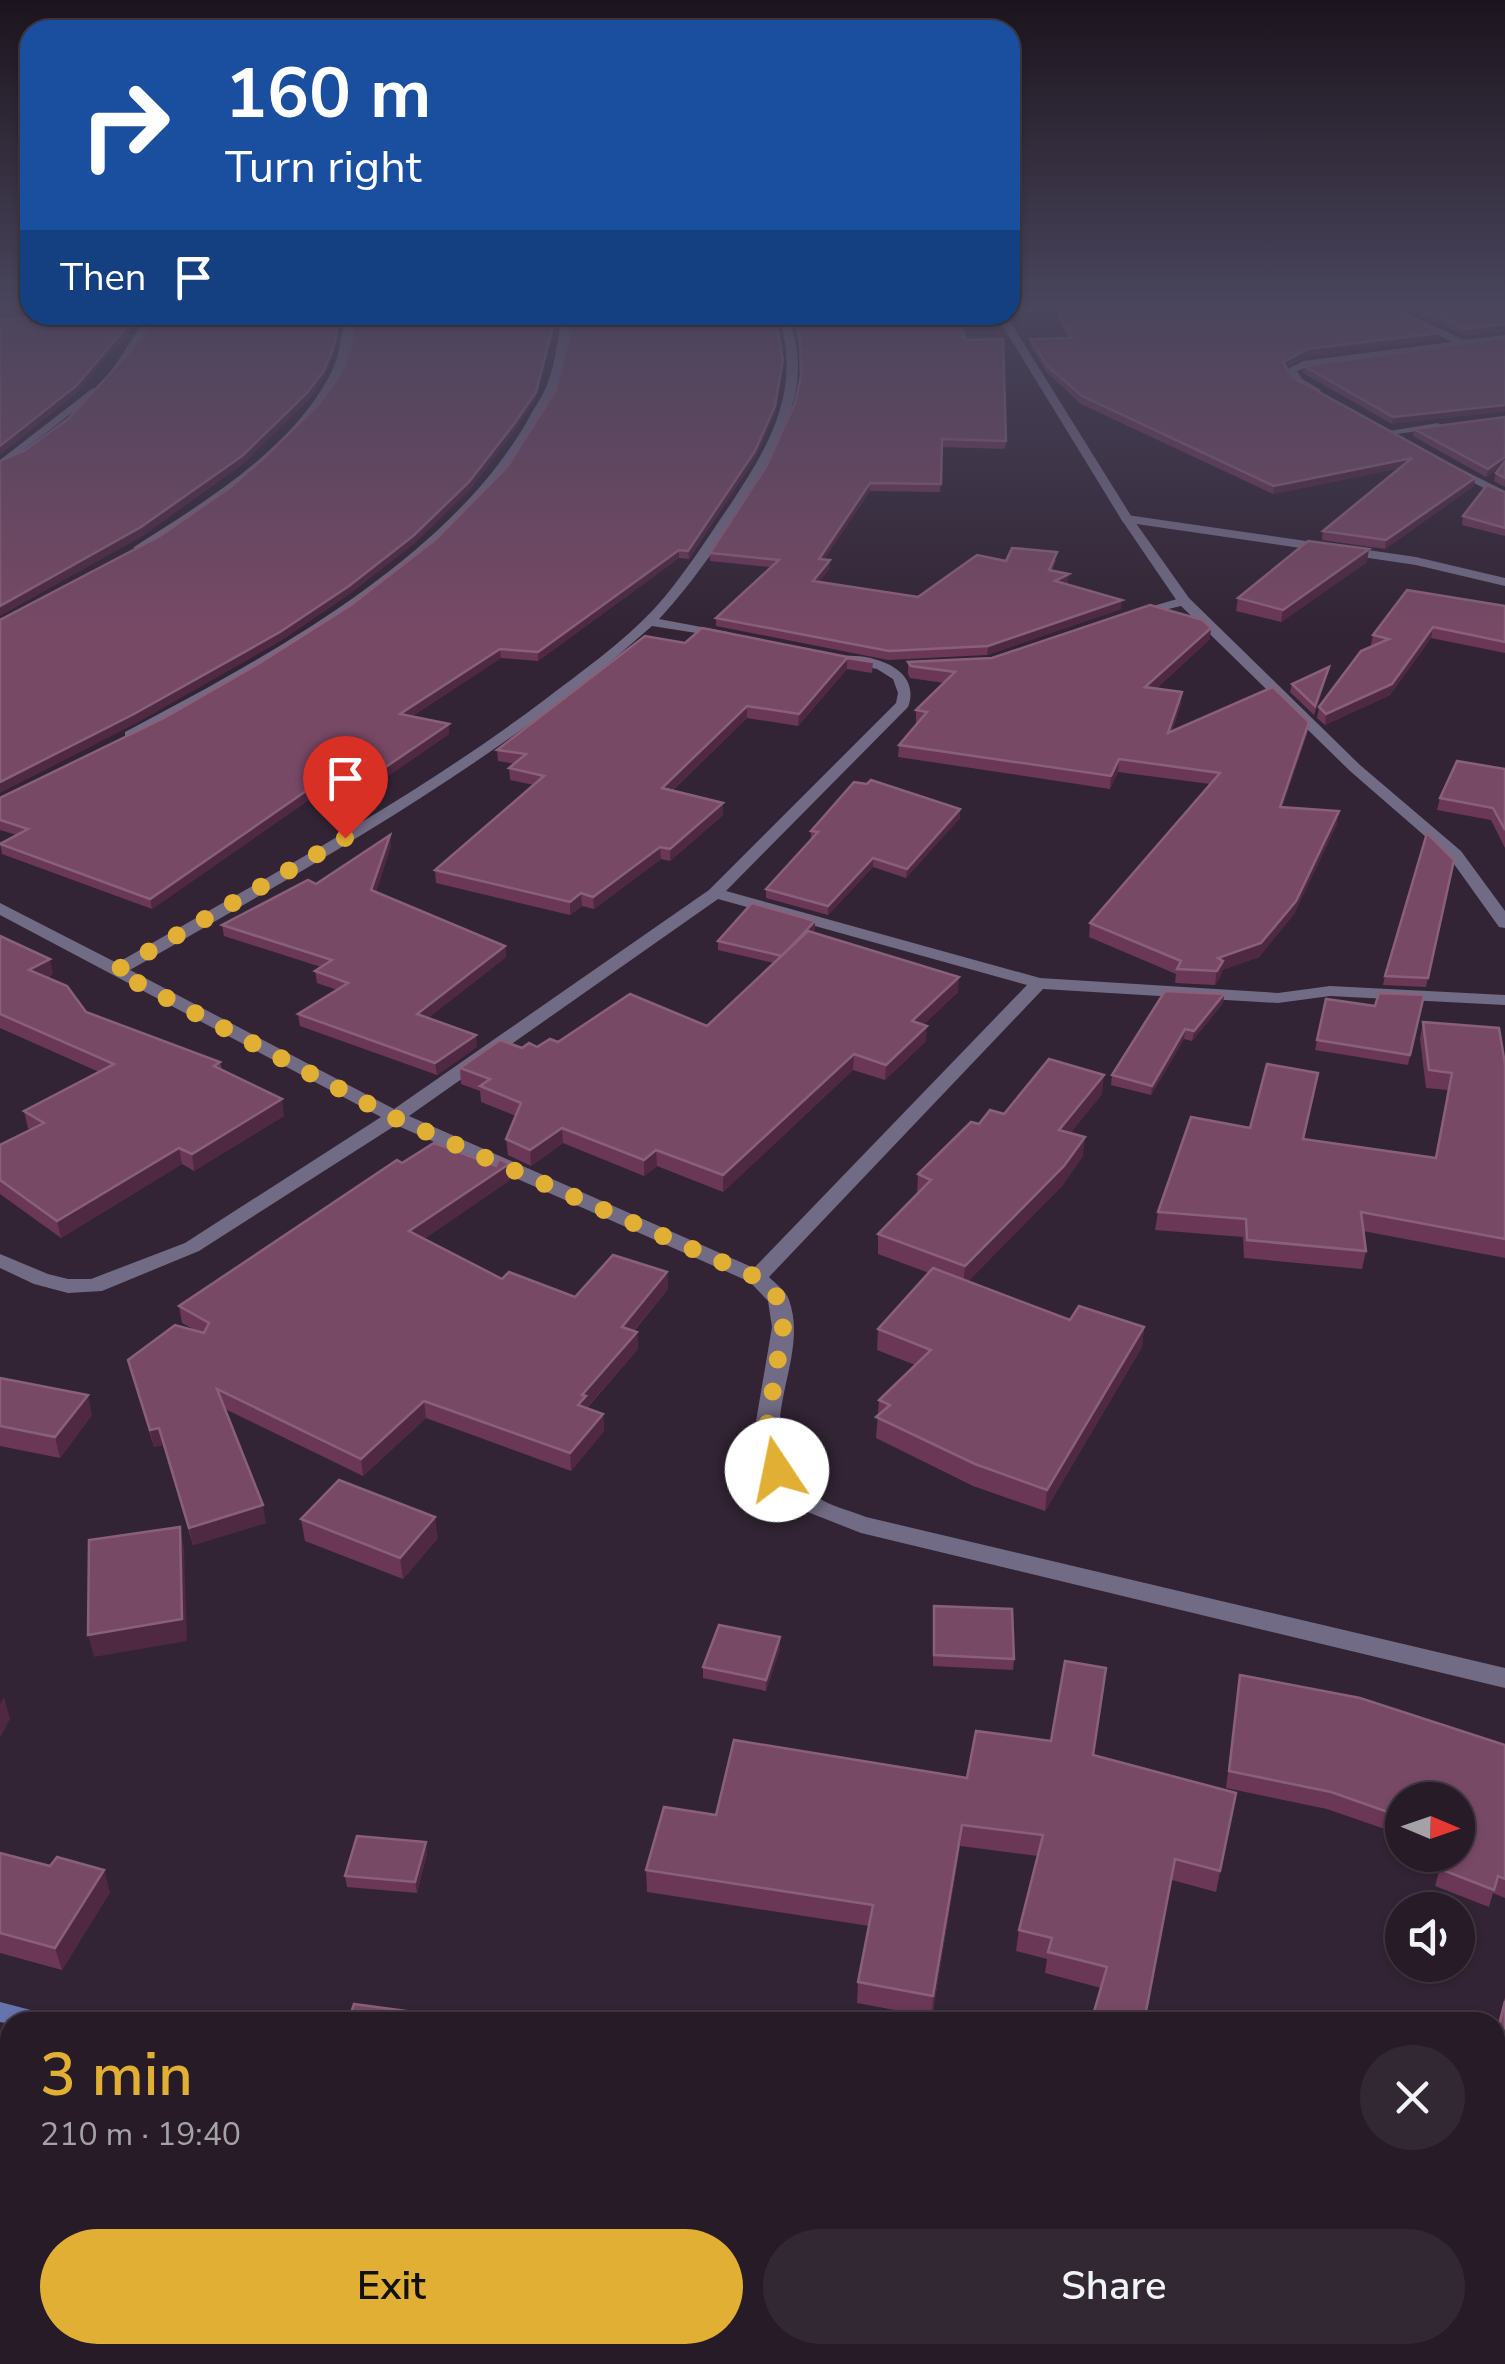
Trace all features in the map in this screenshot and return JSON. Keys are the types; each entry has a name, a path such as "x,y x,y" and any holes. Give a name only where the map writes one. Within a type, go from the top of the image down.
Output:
{"street":[{"path":"0,465 69,413"},
{"path":"120,560 196,513 263,459 307,413"},
{"path":"114,744 268,658 356,600 444,532 507,466 536,413"},
{"path":"115,971 378,819 511,731 649,622 772,452 785,413"},
{"path":"1062,413 1184,601 1354,768 1455,854 1505,922"},
{"path":"1374,424 1405,442"},
{"path":"1388,432 1447,425"},
{"path":"1438,460 1505,496"},
{"path":"1127,519 1397,558 1505,582"},
{"path":"1112,619 1184,601"},
{"path":"649,622 747,640"},
{"path":"0,1260 68,1286 94,1286 192,1247 395,1118 715,893 903,704 908,691 895,667 825,654"},
{"path":"715,893 1039,982 1278,998 1330,991 1505,1000"},
{"path":"0,908 395,1118 756,1277 778,1298 783,1327 766,1433 777,1470 808,1503 862,1524 1505,1678"},
{"path":"756,1277 1039,982"}],"building":[{"path":"0,413 41,413 0,446"},
{"path":"73,413 286,413 242,456 141,527 0,606 0,461 24,451"},
{"path":"310,413 521,413 469,482 413,536 349,586 280,632 134,714 0,782 0,620 160,536 232,486"},
{"path":"541,413 772,413 755,451 688,551 679,550 538,652 500,649 400,714 449,724 368,779 335,771 150,899 0,844 28,829 0,820 0,798 164,718 351,605 436,539 507,467"},
{"path":"790,413 1005,413 1006,441 942,439 941,484 870,483 819,559 830,560 813,581 918,597 977,555 1006,561 1012,548 1057,552 1049,570 1069,574 1055,581 1122,600 988,646 889,651 716,618 779,560 710,553 766,467"},
{"path":"1119,413 1358,413 1475,478 1386,540 1323,531 1412,458 1274,486"},
{"path":"1387,413 1427,413 1393,417"},
{"path":"1505,417 1505,457 1488,469 1414,429"},
{"path":"1505,461 1505,478 1496,473"},
{"path":"1487,485 1505,492 1505,528 1463,516"},
{"path":"1308,541 1369,549 1283,610 1238,598"},
{"path":"1407,590 1505,606 1505,642 1433,627 1392,684 1326,714 1319,707 1361,651 1389,639 1373,635"},
{"path":"1150,605 1203,620 1211,628 1145,687 1182,692 1168,733 1273,687 1309,722 1280,807 1339,811 1296,901 1261,943 1218,958 1223,961 1217,971 1177,969 1181,961 1090,923 1220,773 1119,759 1111,776 899,745 927,712 916,710 955,672 911,666 908,662 992,658"},
{"path":"702,628 873,662 847,658 799,714 747,706 662,788 723,803 670,849 660,847 593,897 581,893 570,902 435,870 544,776 509,768 526,754 497,750 645,636 685,643"},
{"path":"1329,667 1315,706 1292,684"},
{"path":"1457,761 1505,769 1505,830 1493,808 1440,798"},
{"path":"871,780 960,809 907,869 873,858 828,906 766,889 818,832 811,831 854,782 867,784"},
{"path":"1427,833 1454,860 1428,978 1385,976"},
{"path":"390,835 371,890 505,946 417,1014 476,1035 435,1063 298,1014 348,983 315,971 332,960 222,925 308,880 316,884"},
{"path":"752,903 815,921 782,956 718,941"},
{"path":"808,931 959,977 912,1021 927,1026 886,1065 854,1054 723,1175 656,1150 644,1160 562,1128 530,1150 506,1139 521,1103 480,1086 490,1079 460,1068 500,1040 522,1048 529,1043 537,1047 550,1039 558,1042 630,994 707,1026"},
{"path":"0,936 50,959 29,970 67,986 86,1012 220,1062 214,1066 282,1099 192,1154 179,1148 57,1221 0,1180 0,1145 44,1123 24,1111 114,1064 0,1014"},
{"path":"1165,991 1224,994 1194,1031 1185,1029 1152,1086 1112,1075"},
{"path":"1379,993 1424,995 1410,1055 1317,1040 1326,999 1375,1006"},
{"path":"1423,1022 1499,1028 1505,1064 1505,1239 1361,1212 1366,1251 1247,1240 1246,1219 1158,1212 1191,1117 1250,1128 1267,1064 1318,1073 1303,1139 1436,1158 1452,1073 1429,1070"},
{"path":"1049,1059 1104,1075 1059,1130 1085,1137 1064,1166 965,1266 878,1234 931,1180 918,1174 971,1122 979,1124 990,1110 1004,1114"},
{"path":"434,1143 496,1166 499,1159 509,1164 409,1231 502,1279 509,1272 575,1297 613,1255 667,1272 622,1327 637,1332 582,1395 586,1396 578,1405 603,1414 570,1453 424,1401 361,1459 217,1389 263,1505 189,1528 159,1428 150,1430 128,1360 175,1325 204,1333 209,1323 179,1306 397,1160 402,1163"},
{"path":"933,1268 1070,1320 1079,1306 1144,1327 1047,1490 975,1464 876,1417 890,1405 879,1400 931,1350 878,1329"},
{"path":"0,1378 88,1395 55,1437 0,1426"},
{"path":"339,1480 435,1517 400,1558 301,1519"},
{"path":"180,1527 182,1619 88,1635 89,1540"},
{"path":"934,1606 1012,1609 1014,1659 934,1655"},
{"path":"719,1625 780,1637 766,1680 703,1667"},
{"path":"1065,1661 1106,1668 1093,1755 1236,1793 1220,1871 1175,1859 1146,2012 1094,2012 1107,1967 1048,1952 1052,1938 1019,1930 1043,1835 962,1825 933,1996 858,1982 873,1905 646,1870 664,1807 716,1815 734,1740 967,1778 976,1731 1051,1741"},
{"path":"1240,1675 1360,1698 1505,1745 1505,1879 1498,1876 1494,1890 1448,1872 1475,1872 1475,1782 1385,1782 1385,1811 1331,1792 1229,1771"},
{"path":"357,1836 426,1842 415,1882 345,1876"},
{"path":"0,1853 50,1866 57,1857 104,1870 55,1948 0,1933"},
{"path":"354,2004 414,2012 351,2012"}],"route":[{"path":"345,838 115,971 395,1118 756,1277 778,1298 783,1327 766,1433 777,1470"}]}
